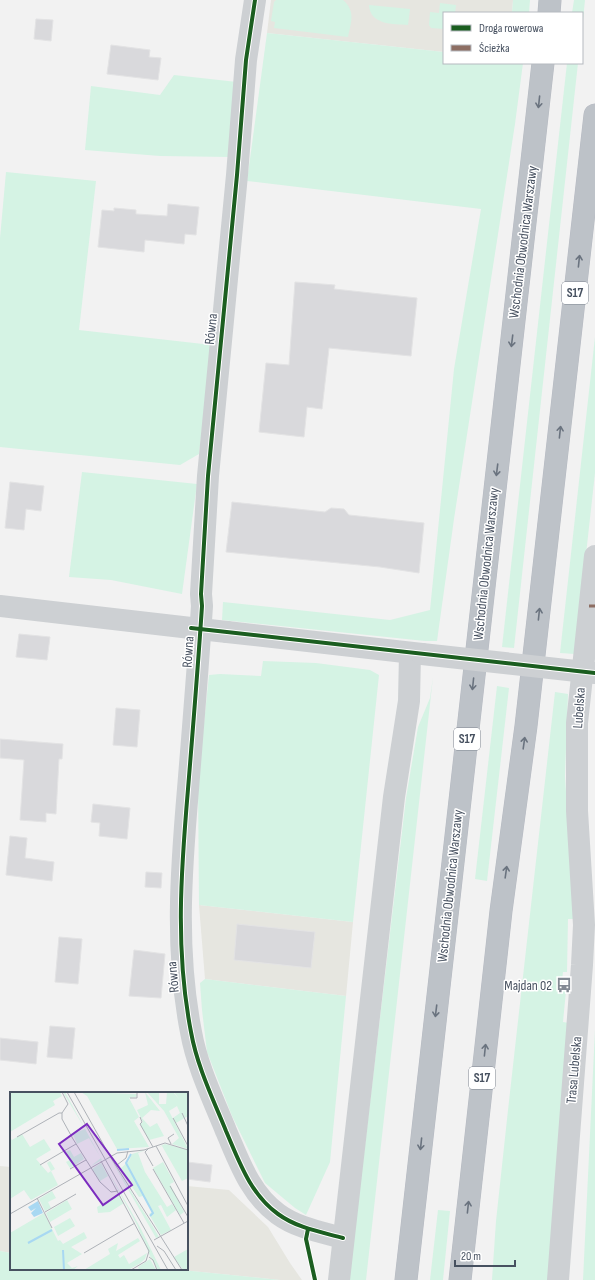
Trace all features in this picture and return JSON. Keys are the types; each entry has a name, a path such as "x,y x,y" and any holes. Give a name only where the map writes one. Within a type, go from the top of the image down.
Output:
{"highway":[{"path":"548,12 550,0"},
{"name":"Wschodnia Obwodnica Warszawy","path":"406,1280 543,64"},
{"name":"S17","path":"460,1280 501,911 526,726 595,115"}],"street":[{"name":"Równa","path":"256,0 246,60 237,175 208,476 201,594 202,606 182,862 181,936 185,993 191,1033 199,1063 245,1175 254,1190 264,1203 291,1222 308,1229 343,1238"},
{"name":"Lubelska","path":"587,861 577,811 577,723 595,556"},
{"path":"0,606 595,673"},
{"path":"339,1280 394,797 416,653"},
{"name":"Trasa Lubelska","path":"558,1280 582,965 587,861"}],"shaded area":[{"path":"271,0 513,0 512,12 443,12 443,52 267,33"},
{"path":"199,905 353,922 346,996 205,979"},
{"path":"0,1166 10,1167 10,1253 0,1251"},
{"path":"188,1186 229,1190 268,1227 302,1280 280,1280 182,1270 188,1270"}],"green space":[{"path":"276,0 343,0 350,8 352,17 348,37 274,28 275,22 271,21 274,2"},
{"path":"513,0 530,0 529,12 512,12"},
{"path":"574,0 585,0 583,20 583,12 572,12"},
{"path":"440,3 456,5 455,12 443,12 443,29 431,28 429,25 430,12 439,13"},
{"path":"369,5 410,9 408,25 389,24 378,20 370,12"},
{"path":"267,33 443,52 443,64 523,64 437,641 222,620 223,602 390,620 430,610 454,369 481,209 247,181"},
{"path":"567,64 578,64 514,648 502,647"},
{"path":"174,75 237,82 230,157 160,156 85,150 91,86 160,95"},
{"path":"6,172 96,181 79,330 212,345 199,454 180,465 0,447 0,238"},
{"path":"595,337 595,473 575,654 560,653"},
{"path":"82,472 197,484 182,594 111,580 69,577"},
{"path":"263,661 316,663 370,670 379,675 353,922 199,905 198,781 209,675 220,674 261,676"},
{"path":"433,677 366,1280 349,1280 406,798 418,727 430,698"},
{"path":"497,686 509,688 487,881 475,879"},
{"path":"555,692 568,694 565,776 574,919 568,919 567,972 563,972 561,990 566,991 563,1022 569,1023 549,1280 492,1280 496,1221"},
{"path":"205,979 346,996 330,1162 306,1215 295,1208 265,1183 232,1116 207,1052 200,983"},
{"path":"595,1030 595,1280 583,1280"},
{"path":"438,1210 450,1211 443,1280 430,1280"},
{"path":"0,1251 10,1253 10,1270 182,1270 280,1280 0,1280"}],"building":[{"path":"36,19 53,20 51,41 34,39"},
{"path":"111,45 150,50 149,57 161,58 158,80 107,74"},
{"path":"168,204 199,207 196,235 185,234 184,244 145,240 144,252 98,247 102,210 114,211 114,208 136,210 136,214 167,216"},
{"path":"295,282 335,285 334,289 417,298 411,356 329,348 322,409 307,407 304,437 259,432 266,363 289,365"},
{"path":"10,482 44,486 41,511 26,509 24,530 5,528"},
{"path":"232,502 325,512 331,508 344,509 349,515 424,523 419,573 380,567 226,552"},
{"path":"19,634 50,637 47,660 16,657"},
{"path":"116,708 140,710 137,747 113,745"},
{"path":"0,739 63,744 62,759 59,759 56,814 46,813 46,822 20,820 24,760 0,758"},
{"path":"93,804 130,808 127,839 99,836 100,823 91,822"},
{"path":"10,836 27,838 25,858 54,862 52,881 6,875"},
{"path":"146,872 162,873 161,888 145,887"},
{"path":"237,924 315,932 311,968 234,960"},
{"path":"59,937 82,939 78,984 55,982"},
{"path":"134,950 165,954 161,998 129,996"},
{"path":"50,1026 75,1028 72,1059 47,1057"},
{"path":"0,1038 38,1042 36,1064 0,1060"},
{"path":"188,1162 212,1165 210,1182 188,1179"}],"marked path":[{"path":"589,606 595,606"}],"cycle path":[{"path":"255,0 246,60 237,175 208,476 201,594 202,606 185,820 181,910 183,971 191,1032 197,1057 246,1176 268,1206 285,1219 309,1229 343,1238"},
{"path":"191,628 595,673"},
{"path":"308,1229 306,1239 315,1280"}],"place":[{"name":"Majdan 02","path":"564,985"}]}
